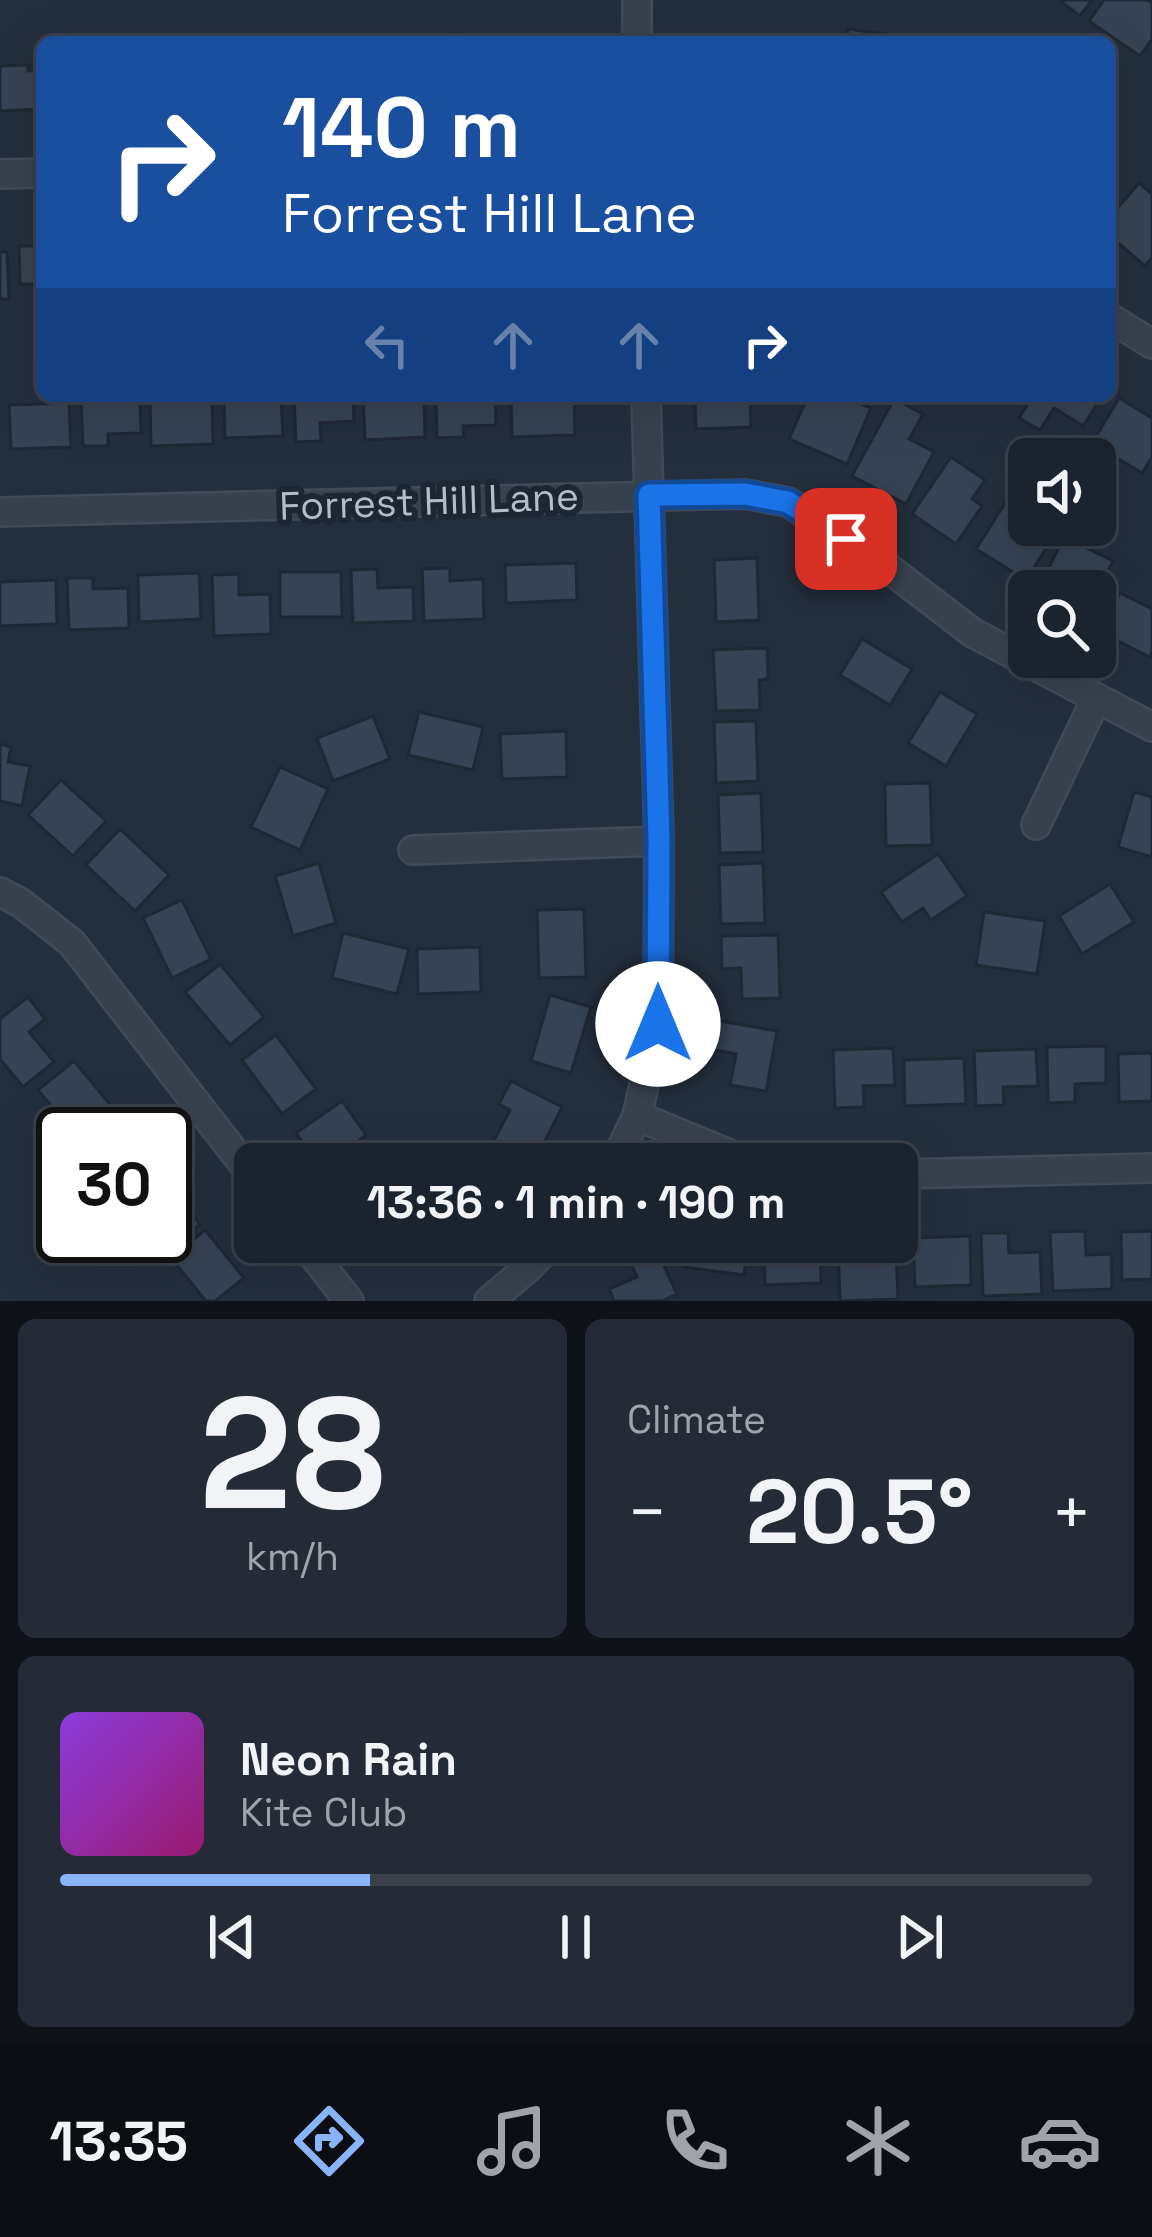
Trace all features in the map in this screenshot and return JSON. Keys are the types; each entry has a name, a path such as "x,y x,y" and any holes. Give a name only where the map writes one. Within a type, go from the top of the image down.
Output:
{"street":[{"path":"637,0 638,36"},
{"path":"0,174 36,172"},
{"path":"1116,322 1152,344"},
{"path":"624,1143 637,1116 658,1024 659,841 646,402"},
{"name":"Forrest Hill Lane","path":"0,512 649,495 745,494 788,502 875,558 973,633 1152,728"},
{"path":"1036,825 1096,700"},
{"path":"413,850 659,841"},
{"path":"0,892 72,943 234,1153"},
{"path":"637,1116 703,1143"},
{"path":"918,1174 1152,1168"},
{"path":"319,1263 349,1301"},
{"path":"489,1301 533,1263"}],"building":[{"path":"1059,0 1092,0 1080,16"},
{"path":"1104,0 1148,0 1152,3 1152,39 1140,56 1089,21"},
{"path":"848,29 899,36 847,36"},
{"path":"28,65 28,71 36,70 36,109 0,111 0,66"},
{"path":"1139,183 1152,194 1152,258 1145,266 1116,241 1116,210"},
{"path":"19,246 36,246 36,284 20,284"},
{"path":"0,252 7,252 9,299 0,299"},
{"path":"1119,398 1152,418 1152,457 1142,473 1116,457 1116,438 1095,438"},
{"path":"81,402 140,402 141,433 108,434 108,446 83,446"},
{"path":"150,402 212,402 213,444 151,446"},
{"path":"224,402 281,402 283,436 225,438"},
{"path":"294,402 353,402 354,421 320,423 321,441 296,442"},
{"path":"363,402 424,402 425,437 365,440"},
{"path":"436,402 495,402 496,425 463,426 464,437 437,438"},
{"path":"511,402 574,402 575,435 512,437"},
{"path":"695,402 750,402 751,427 696,429"},
{"path":"805,402 856,402 871,408 847,464 789,439"},
{"path":"892,402 923,414 909,439 934,452 906,504 852,476"},
{"path":"1029,402 1098,402 1083,426 1054,408 1040,430 1019,418"},
{"path":"69,403 71,447 11,449 9,405"},
{"path":"951,457 985,480 972,499 982,506 956,544 912,514"},
{"path":"1007,500 1008,546 1048,546 1032,570 1010,570 976,549"},
{"path":"1060,546 1082,546 1113,561 1108,570 1048,570"},
{"path":"757,558 759,620 716,622 714,560"},
{"path":"576,563 577,600 506,603 505,565"},
{"path":"450,568 450,581 483,579 484,619 424,621 422,569"},
{"path":"377,569 378,588 413,587 414,621 353,623 351,570"},
{"path":"280,572 341,572 342,617 280,617"},
{"path":"199,573 201,619 139,622 138,575"},
{"path":"239,574 239,595 270,594 271,634 214,636 212,575"},
{"path":"67,578 93,578 93,589 128,588 129,628 69,630"},
{"path":"56,580 57,624 0,626 0,582"},
{"path":"1120,593 1152,609 1150,657 1116,640"},
{"path":"862,639 912,669 890,705 840,675"},
{"path":"767,648 768,679 759,680 760,710 716,711 713,650"},
{"path":"940,692 977,714 946,766 908,743"},
{"path":"419,712 483,727 473,770 408,755"},
{"path":"373,716 390,759 333,781 317,738"},
{"path":"756,721 758,781 716,783 714,722"},
{"path":"566,731 567,777 502,779 500,734"},
{"path":"0,744 11,747 8,762 30,766 22,806 0,801"},
{"path":"280,767 328,789 300,850 251,827"},
{"path":"61,780 106,821 73,856 28,815"},
{"path":"930,783 932,845 886,846 885,784"},
{"path":"1134,792 1152,797 1152,857 1118,847"},
{"path":"761,793 763,852 720,853 718,795"},
{"path":"120,829 169,875 135,911 86,865"},
{"path":"938,854 967,896 931,920 923,908 902,922 881,892"},
{"path":"319,863 336,923 293,936 275,876"},
{"path":"763,863 765,923 721,924 719,865"},
{"path":"1110,884 1134,922 1082,954 1059,916"},
{"path":"182,900 211,959 172,978 143,918"},
{"path":"584,909 586,977 539,978 537,910"},
{"path":"984,912 1045,921 1037,974 976,965"},
{"path":"343,933 409,949 397,994 332,978"},
{"path":"778,935 780,998 742,999 741,968 722,969 721,936"},
{"path":"480,947 481,992 418,994 417,949"},
{"path":"220,964 264,1017 230,1045 185,992"},
{"path":"550,995 591,1007 571,1073 531,1061"},
{"path":"28,997 45,1019 29,1032 54,1062 23,1087 0,1059 0,1019"},
{"path":"720,1021 777,1031 766,1091 730,1085 736,1054 715,1050"},
{"path":"276,1035 316,1089 282,1114 242,1060"},
{"path":"1106,1046 1106,1083 1075,1084 1075,1102 1048,1103 1047,1047"},
{"path":"893,1048 895,1085 863,1086 864,1107 835,1108 833,1050"},
{"path":"1036,1049 1038,1086 1003,1087 1004,1105 976,1106 974,1051"},
{"path":"1152,1053 1152,1101 1119,1102 1118,1054"},
{"path":"964,1058 966,1104 905,1106 904,1060"},
{"path":"74,1061 112,1107 52,1107 38,1090"},
{"path":"511,1081 562,1107 544,1143 495,1143 510,1110 499,1104"},
{"path":"342,1101 366,1135 359,1143 303,1143 296,1133"},
{"path":"205,1230 244,1278 215,1301 206,1301 175,1263 192,1263 192,1241"},
{"path":"1085,1231 1086,1255 1111,1254 1112,1289 1053,1291 1050,1232"},
{"path":"1152,1231 1152,1279 1122,1280 1121,1232"},
{"path":"981,1233 1008,1233 1009,1253 1040,1252 1042,1294 983,1296"},
{"path":"970,1236 971,1285 915,1287 918,1238"},
{"path":"631,1263 663,1263 677,1294 662,1301 614,1301 609,1289 637,1277"},
{"path":"684,1263 746,1263 744,1275 684,1267"},
{"path":"764,1263 821,1263 821,1283 765,1285"},
{"path":"839,1263 897,1263 898,1299 840,1301"}],"route":[{"path":"658,1024 659,841 649,495 745,494 788,502 846,539"}]}
